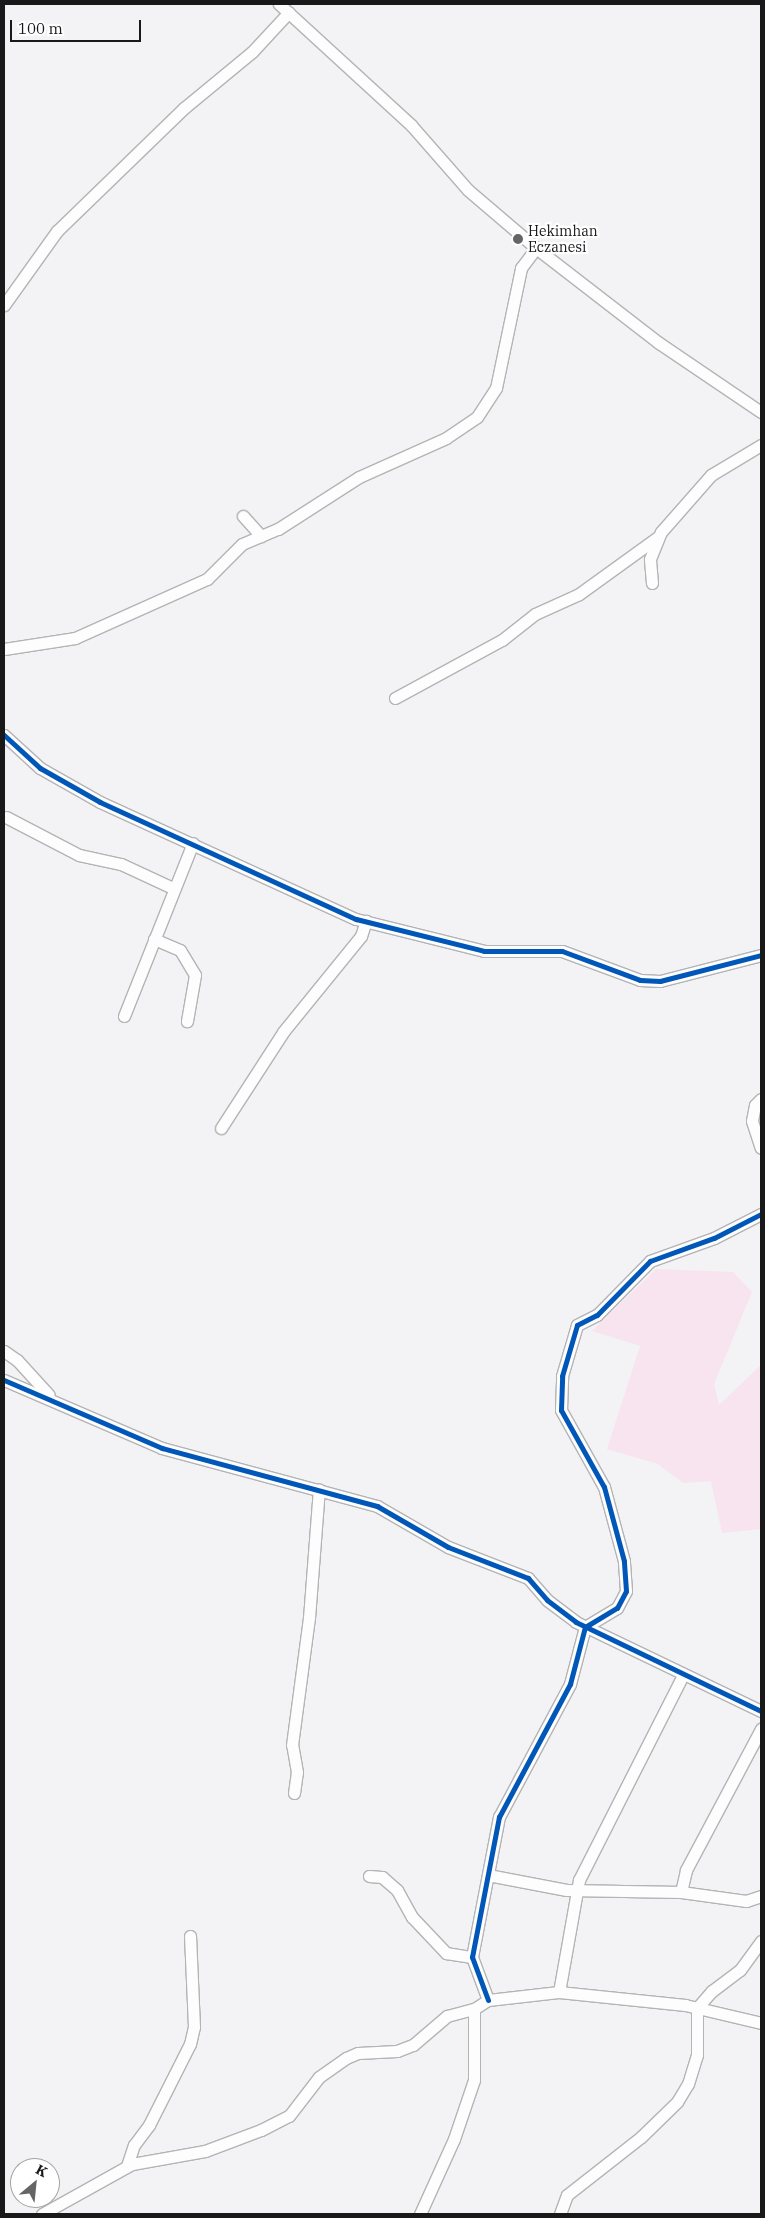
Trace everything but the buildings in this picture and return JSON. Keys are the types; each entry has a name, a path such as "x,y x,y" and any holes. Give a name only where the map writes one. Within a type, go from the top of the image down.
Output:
{"street":[{"path":"280,4 411,125 468,190 536,248 659,343 761,412"},
{"path":"4,305 58,231 184,108 252,52 289,12"},
{"path":"4,649 75,638 207,579 242,544 316,507 359,477 446,438 476,417 496,388 521,268 536,248"},
{"path":"395,698 502,640 535,614 579,594 658,537 711,475 761,446"},
{"path":"243,516 261,536"},
{"path":"652,583 650,559 658,537"},
{"path":"4,735 40,768 100,802 366,921 484,951 562,950 640,980 660,981 761,956"},
{"path":"6,818 79,856 121,864 173,888"},
{"path":"124,1016 173,888 193,843"},
{"path":"221,1128 283,1032 361,936 366,921"},
{"path":"154,939 180,950 195,975 187,1021"},
{"path":"761,1099 755,1105 752,1121 761,1148"},
{"path":"488,2000 472,1957 488,1875 496,1846 499,1817 570,1684 585,1627 617,1608 626,1591 624,1561 604,1486 561,1410 562,1376 577,1325 597,1315 650,1261 714,1238 761,1214"},
{"path":"4,1351 17,1360 53,1400"},
{"path":"4,1380 162,1448 198,1455 264,1478 319,1489 376,1506 448,1547 528,1578 547,1600 585,1627 761,1710"},
{"path":"294,1792 297,1772 292,1745 309,1618 319,1489"},
{"path":"559,1992 576,1890 628,1778 683,1674"},
{"path":"680,1892 686,1870 761,1729"},
{"path":"488,1875 576,1890 680,1892 746,1901 761,1896"},
{"path":"369,1876 382,1877 397,1890 412,1917 446,1953 472,1957"},
{"path":"127,2166 134,2145 149,2125 190,2044 194,2027 190,1936"},
{"path":"560,2214 567,2195 641,2137 677,2102 688,2084 697,2055 697,2008 712,1991 740,1970 761,1941"},
{"path":"42,2214 127,2166 205,2151 262,2130 289,2116 319,2078 346,2058 358,2053 397,2052 413,2044 446,2016 474,2009 488,2000 559,1992 697,2008 761,2023"},
{"path":"420,2214 454,2139 474,2080 474,2009"}],"shaded area":[{"path":"656,1269 733,1272 752,1292 714,1384 719,1405 761,1365 761,1529 722,1533 711,1481 683,1483 658,1464 607,1449 640,1346 592,1331"}],"cycle path":[{"path":"4,735 40,768 100,802 356,919 484,951 562,951 640,980 660,981 761,955"},
{"path":"488,2000 472,1957 499,1817 570,1684 585,1627 617,1608 626,1591 624,1561 604,1487 561,1410 562,1376 577,1325 597,1315 650,1261 714,1238 761,1214"},
{"path":"4,1380 162,1448 377,1506 448,1547 528,1578 547,1600 576,1622 761,1711"}],"place":[{"name":"Hekimhan Eczanesi","path":"518,239"}]}
